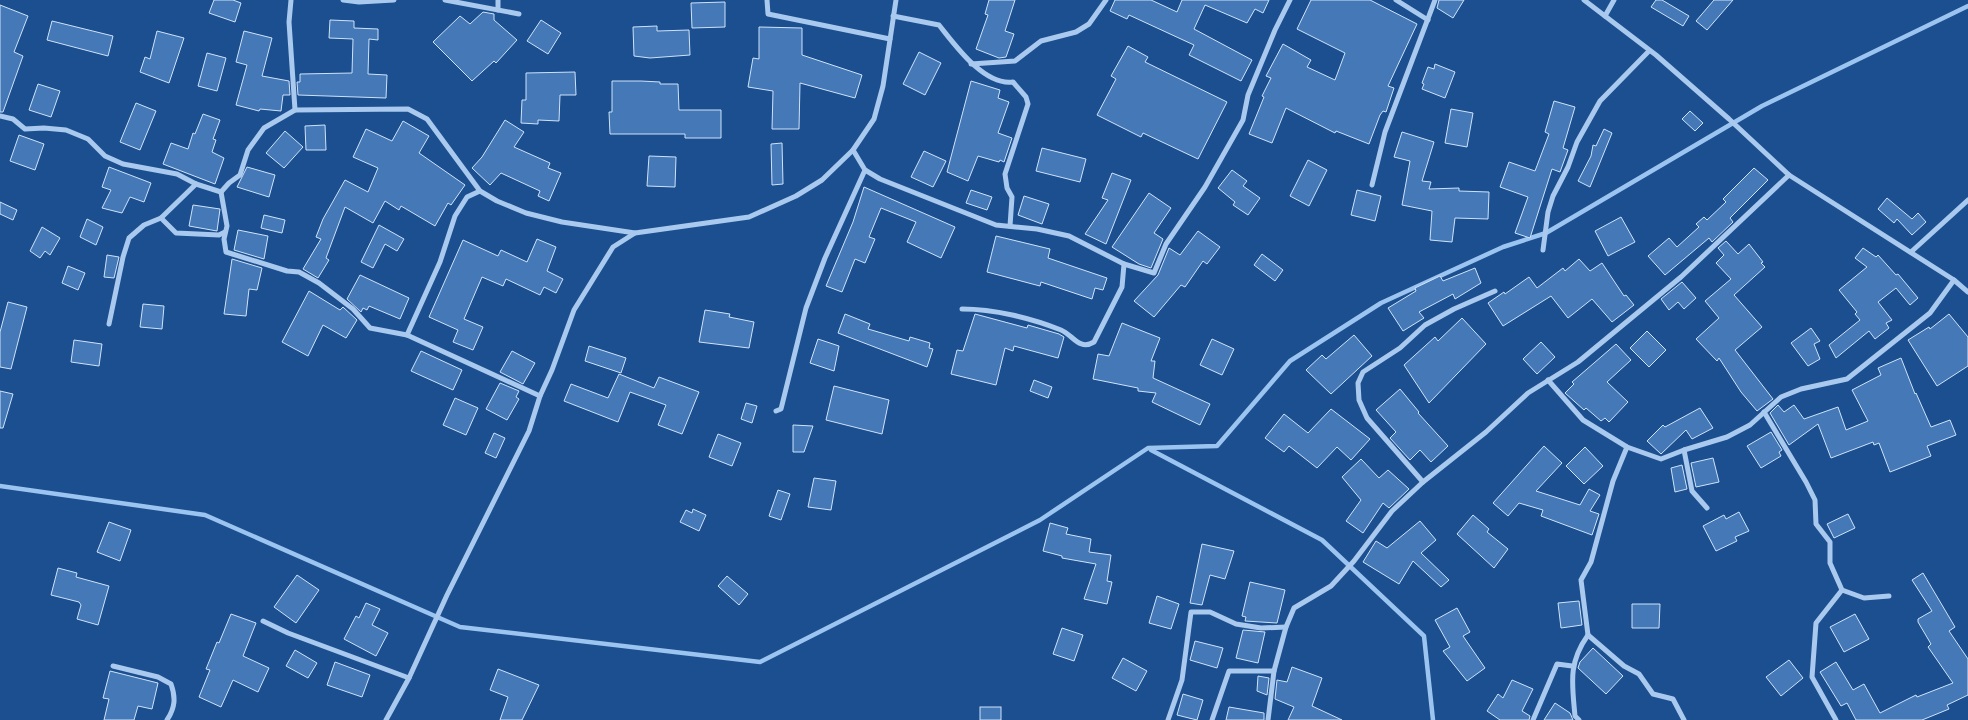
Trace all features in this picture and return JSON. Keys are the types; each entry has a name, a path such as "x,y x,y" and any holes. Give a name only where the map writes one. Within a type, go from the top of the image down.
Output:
{"street":[{"path":"291,0 289,22 295,110"},
{"path":"343,0 359,2 394,0"},
{"path":"446,0 519,14"},
{"path":"498,0 498,10"},
{"path":"767,0 768,14 890,39"},
{"path":"221,192 240,175 248,150 264,128 295,110 408,109 427,119 480,191 497,201 526,213 562,222 635,232 749,217 796,196 822,180 854,150 874,119 883,86 896,0"},
{"path":"971,64 1015,61 1041,41 1076,32 1089,24 1106,0"},
{"path":"854,150 865,170 880,179 996,225 1037,228 1068,236 1124,264 1154,273 1166,244 1205,187 1243,120 1248,95 1275,30 1290,0"},
{"path":"1396,0 1428,20"},
{"path":"1372,185 1385,132 1435,0"},
{"path":"1584,0 1729,118 1789,175 1954,280 1968,292"},
{"path":"1605,16 1614,0"},
{"path":"893,16 939,25 971,64 1004,83 1013,82 1026,97 1028,104 1005,174 1007,188 1012,197 1010,226"},
{"path":"1543,250 1552,196 1578,142 1600,101 1649,51"},
{"path":"0,116 13,120 25,130 44,128 66,130 88,139 105,156 123,164 177,174 196,184 221,192"},
{"path":"776,411 781,409 806,308 815,283 865,170"},
{"path":"1268,720 1274,671 1286,627 1294,608 1331,586 1354,562 1392,511 1423,482 1486,432 1528,393 1578,362 1681,277 1789,175"},
{"path":"109,324 123,257 129,238 144,225 161,218 196,184"},
{"path":"407,335 440,262 455,216 467,197 480,191"},
{"path":"221,192 227,226 225,232 226,252 287,272 299,272 319,283 353,309 370,328 407,335 540,396"},
{"path":"1911,252 1968,200"},
{"path":"161,218 176,233 219,235 225,232"},
{"path":"386,720 409,678 447,594 529,431 540,396 552,370 574,310 595,273 613,247 635,232"},
{"path":"962,310 981,310 1044,324 1064,331 1081,344 1088,345 1094,342 1122,287 1124,264"},
{"path":"1548,380 1583,420 1626,446 1661,459 1727,437 1750,425 1781,397 1801,389 1847,379 1930,313 1954,280"},
{"path":"1423,482 1367,418 1359,400 1358,383 1363,372 1400,348 1425,325 1454,308 1495,292"},
{"path":"1764,412 1815,500 1816,524 1830,542 1830,563 1842,590 1864,598 1889,596"},
{"path":"1578,720 1575,716 1572,666 1578,650 1588,635 1581,580 1592,562 1614,480 1626,446"},
{"path":"1684,450 1692,491 1707,508"},
{"path":"1836,720 1812,677 1816,623 1842,590"},
{"path":"1168,720 1182,680 1191,612 1210,612 1236,624 1261,628 1286,627"},
{"path":"262,621 288,633 409,678"},
{"path":"1588,635 1624,666 1639,674 1653,694 1673,698 1684,720"},
{"path":"1533,720 1557,664 1564,663 1572,666"},
{"path":"113,666 158,677 172,684 175,696 172,712 167,720"},
{"path":"1212,720 1229,671 1274,671"}],"building":[{"path":"214,0 233,0 241,3 235,22 209,13"},
{"path":"989,0 1015,0 1005,31 1014,34 1006,57 999,58 976,49 988,15 985,14"},
{"path":"1115,0 1151,0 1177,12 1182,0 1269,0 1263,13 1255,9 1247,23 1205,5 1194,29 1252,60 1241,81 1189,55 1194,45 1129,15 1127,19 1110,11"},
{"path":"1311,0 1370,0 1417,24 1388,86 1394,88 1386,112 1383,111 1380,115 1369,144 1336,131 1335,133 1286,108 1272,143 1249,134 1264,97 1262,96 1271,78 1266,76 1283,44 1311,60 1307,67 1335,80 1345,53 1297,29"},
{"path":"1439,0 1464,0 1453,18 1437,8"},
{"path":"1656,0 1662,0 1689,16 1683,26 1651,7"},
{"path":"1714,0 1733,0 1707,30 1696,21"},
{"path":"725,2 725,27 692,28 691,3"},
{"path":"0,5 28,16 14,52 23,56 3,112 0,112"},
{"path":"483,12 494,14 494,20 517,40 496,63 494,61 472,81 433,42 460,16 470,24"},
{"path":"330,20 354,21 354,28 378,29 378,40 369,39 368,74 387,75 386,98 298,95 297,82 300,82 300,74 352,73 353,39 329,38"},
{"path":"541,20 561,33 548,54 527,41"},
{"path":"52,21 113,36 108,56 47,40"},
{"path":"657,26 657,31 689,30 690,55 650,58 634,56 633,27"},
{"path":"759,27 802,28 802,55 862,75 855,98 800,83 799,129 772,129 773,91 748,87 753,58 759,59"},
{"path":"157,31 184,38 169,83 140,72 145,57 150,59"},
{"path":"244,31 272,38 262,76 289,81 290,95 283,95 281,111 260,109 259,111 236,105 247,65 236,62"},
{"path":"1128,46 1148,57 1145,62 1227,102 1198,159 1143,133 1141,137 1097,115 1116,79 1111,76"},
{"path":"919,52 941,63 925,95 903,84"},
{"path":"207,53 226,58 217,91 198,86"},
{"path":"1435,64 1455,72 1445,98 1422,89 1424,84 1422,83 1428,67 1434,69"},
{"path":"575,72 576,95 560,95 559,121 538,120 538,124 521,123 522,100 526,100 526,73"},
{"path":"612,81 678,84 679,110 721,110 721,138 685,138 685,134 610,134 609,112 612,112"},
{"path":"971,81 1000,90 998,98 1009,102 998,133 1012,138 1004,162 978,156 968,181 947,172"},
{"path":"38,84 60,91 51,117 29,110"},
{"path":"1554,101 1575,107 1563,148 1568,150 1560,172 1552,169 1530,238 1515,233 1528,197 1500,187 1509,162 1535,171 1549,134 1545,132"},
{"path":"136,103 156,111 140,150 120,142"},
{"path":"1451,109 1473,113 1467,147 1445,143"},
{"path":"1690,111 1703,123 1695,131 1682,119"},
{"path":"203,114 220,120 213,139 216,140 212,152 224,158 215,184 163,164 171,143 188,149 193,133 195,134"},
{"path":"505,120 524,132 514,147 550,163 548,168 561,173 549,201 538,196 540,191 501,173 490,185 472,168 482,157"},
{"path":"403,121 429,136 419,153 465,185 451,205 448,203 435,226 401,206 399,210 385,201 373,223 345,207 326,258 329,260 318,278 303,269 321,239 316,237 323,219 345,180 368,192 378,168 353,157 366,129 392,141"},
{"path":"325,125 326,150 306,150 305,126"},
{"path":"1604,129 1612,133 1590,187 1578,181 1591,156 1593,145 1596,146"},
{"path":"285,131 303,147 284,168 266,153"},
{"path":"1402,132 1434,142 1422,181 1431,182 1429,189 1459,188 1459,191 1489,192 1488,219 1455,218 1452,242 1430,240 1432,211 1402,205 1410,161 1394,157"},
{"path":"19,135 44,144 35,170 10,161"},
{"path":"782,143 783,184 772,185 771,144"},
{"path":"1042,148 1086,159 1080,182 1036,171"},
{"path":"924,151 946,161 933,187 911,177"},
{"path":"649,156 676,157 675,187 647,186"},
{"path":"1308,160 1327,170 1309,206 1290,196"},
{"path":"109,167 151,183 144,202 130,197 122,213 102,208 111,190 102,187"},
{"path":"247,167 275,175 269,197 237,187"},
{"path":"1754,168 1768,180 1730,218 1733,222 1712,242 1709,238 1665,275 1648,256 1669,238 1677,247 1699,227 1696,224 1704,217 1707,220 1726,202 1723,199"},
{"path":"1232,170 1247,181 1243,186 1260,198 1248,215 1233,205 1235,202 1218,188"},
{"path":"1112,173 1131,180 1106,244 1085,234 1108,200 1102,198"},
{"path":"864,187 955,227 941,258 907,242 916,222 881,208 869,237 875,239 865,263 855,259 842,292 826,286 853,222"},
{"path":"971,190 992,197 987,210 966,203"},
{"path":"1357,190 1381,196 1375,221 1351,215"},
{"path":"1149,193 1171,208 1154,233 1163,239 1151,268 1139,264 1112,247"},
{"path":"1024,196 1049,204 1042,224 1018,215"},
{"path":"1887,198 1912,219 1918,213 1926,222 1912,235 1897,219 1894,223 1878,209"},
{"path":"0,202 17,210 13,220 0,214"},
{"path":"193,205 220,209 217,231 189,226"},
{"path":"264,215 285,220 282,233 261,228"},
{"path":"1621,217 1635,242 1608,256 1595,231"},
{"path":"87,219 103,227 96,245 80,237"},
{"path":"379,225 404,239 397,251 385,244 373,268 361,262"},
{"path":"42,227 60,238 50,255 45,251 40,258 30,251"},
{"path":"238,230 268,236 264,259 234,250"},
{"path":"1198,231 1220,247 1207,264 1203,261 1185,287 1181,285 1154,317 1134,301 1158,275 1169,248 1180,255"},
{"path":"996,236 1050,249 1048,258 1107,278 1103,290 1095,288 1092,299 1041,282 1040,286 987,272"},
{"path":"537,239 556,247 547,271 563,279 556,293 544,287 540,295 506,279 503,286 482,277 464,319 483,327 473,350 453,342 458,330 429,317 463,240 498,256 501,250 527,262"},
{"path":"1726,241 1738,254 1749,244 1765,267 1734,295 1762,327 1735,350 1773,399 1757,411 1741,392 1719,358 1717,361 1696,339 1719,318 1705,301 1731,279 1716,263 1724,255 1718,248"},
{"path":"1863,248 1876,257 1878,255 1896,275 1898,274 1918,298 1910,305 1896,288 1878,302 1892,320 1886,323 1889,328 1875,339 1869,331 1836,358 1829,345 1860,320 1855,314 1857,312 1839,290 1867,267 1855,258"},
{"path":"1262,254 1283,270 1275,281 1254,265"},
{"path":"107,255 119,257 114,278 104,277"},
{"path":"232,259 262,268 257,290 249,289 246,316 224,314"},
{"path":"1579,259 1590,271 1602,263 1624,296 1626,295 1634,305 1612,322 1592,299 1568,318 1551,296 1503,326 1488,303 1504,292 1505,294 1529,277 1537,288 1563,268 1565,271"},
{"path":"68,266 85,273 78,290 62,283"},
{"path":"1475,268 1481,283 1455,299 1453,294 1419,312 1424,318 1403,331 1388,308 1416,291 1415,288 1440,276 1443,281"},
{"path":"360,275 409,298 400,319 369,306 367,310 363,308 361,312 347,299"},
{"path":"1682,282 1696,298 1684,309 1678,302 1669,310 1661,299"},
{"path":"309,291 340,310 343,307 357,320 346,338 323,325 308,356 282,342"},
{"path":"8,302 27,307 11,369 0,367 0,332"},
{"path":"143,304 164,306 162,329 140,327"},
{"path":"705,310 730,314 729,317 754,322 749,348 699,342"},
{"path":"845,314 870,324 868,329 909,341 910,337 930,343 929,348 933,349 927,367 838,333"},
{"path":"975,314 1027,328 1028,325 1059,334 1064,337 1058,358 1014,346 1013,351 1005,348 996,385 951,374 957,350 963,351"},
{"path":"1949,314 1968,337 1968,366 1937,386 1908,340 1929,327 1930,329"},
{"path":"1462,318 1486,344 1429,403 1404,365 1435,337 1438,341"},
{"path":"1122,323 1160,338 1151,361 1155,361 1153,378 1210,404 1200,425 1152,402 1156,393 1138,391 1138,388 1093,379 1098,354 1109,356"},
{"path":"1811,328 1820,341 1814,344 1820,359 1808,366 1791,343"},
{"path":"1647,331 1666,350 1649,367 1630,348"},
{"path":"1354,335 1372,356 1331,394 1306,370 1322,355 1326,359"},
{"path":"818,339 839,346 834,371 810,363"},
{"path":"1212,339 1234,349 1222,375 1200,365"},
{"path":"74,340 102,344 99,366 71,362"},
{"path":"1541,342 1555,357 1537,374 1523,359"},
{"path":"1616,344 1631,360 1607,382 1628,402 1609,422 1605,418 1601,421 1586,408 1584,410 1565,393 1574,384 1572,382"},
{"path":"589,346 626,358 621,373 585,361"},
{"path":"421,351 462,370 453,390 411,371"},
{"path":"512,351 535,363 523,384 500,372"},
{"path":"1901,358 1915,394 1931,427 1950,420 1956,435 1927,446 1931,456 1890,472 1879,443 1874,445 1873,442 1831,458 1818,424 1789,445 1770,413 1778,405 1784,412 1794,405 1804,419 1838,407 1846,430 1868,421 1852,390 1881,375 1878,368"},
{"path":"619,374 654,388 659,377 699,392 682,434 658,425 666,405 630,392 618,422 564,401 571,384 608,398"},
{"path":"1034,380 1052,387 1048,398 1030,391"},
{"path":"500,383 519,391 516,397 519,399 507,420 486,409"},
{"path":"834,386 889,400 882,434 826,420"},
{"path":"1400,389 1418,413 1448,446 1431,462 1420,450 1410,460 1390,438 1396,432 1376,410"},
{"path":"0,391 13,394 3,428 0,428"},
{"path":"455,398 478,408 466,435 443,425"},
{"path":"746,403 757,406 752,423 741,419"},
{"path":"1700,408 1713,428 1692,439 1686,430 1661,454 1647,441 1663,425 1665,427"},
{"path":"1331,409 1370,439 1351,460 1337,447 1317,468 1289,446 1284,452 1265,438 1284,414 1308,433"},
{"path":"793,425 813,426 804,452 793,452"},
{"path":"1771,432 1782,450 1779,452 1781,456 1761,468 1747,446"},
{"path":"494,433 505,438 496,458 485,453"},
{"path":"718,434 741,443 732,466 709,457"},
{"path":"1544,446 1562,463 1536,491 1580,505 1589,489 1600,495 1590,511 1599,514 1592,535 1541,516 1543,510 1519,503 1508,516 1493,503"},
{"path":"1585,447 1603,466 1584,484 1566,466"},
{"path":"1713,458 1719,482 1696,487 1691,463"},
{"path":"1361,459 1379,478 1388,470 1409,489 1389,508 1383,503 1363,533 1346,521 1361,500 1342,477"},
{"path":"1682,465 1687,489 1675,492 1671,468"},
{"path":"814,478 836,481 831,510 808,507"},
{"path":"778,490 790,494 781,520 769,516"},
{"path":"693,509 706,515 699,531 680,522 686,510 692,513"},
{"path":"1739,512 1749,531 1735,537 1737,541 1716,551 1703,526 1724,515 1726,519"},
{"path":"1848,514 1855,528 1834,538 1827,524"},
{"path":"1473,515 1489,529 1487,532 1508,549 1494,568 1457,534"},
{"path":"1420,521 1436,540 1421,553 1449,580 1441,587 1413,561 1399,584 1363,562 1376,541 1387,548"},
{"path":"109,522 131,530 120,561 97,552"},
{"path":"1050,523 1068,528 1066,534 1091,539 1089,552 1111,555 1107,581 1112,582 1107,604 1084,599 1096,564 1062,558 1062,556 1043,551"},
{"path":"1202,544 1234,551 1225,579 1210,575 1202,605 1190,603"},
{"path":"58,568 77,573 76,577 109,586 98,625 77,619 81,605 79,602 51,595"},
{"path":"1923,573 1955,627 1949,631 1968,659 1968,695 1947,705 1949,709 1922,720 1856,720 1847,703 1841,706 1820,672 1836,662 1853,690 1864,684 1880,713 1916,695 1917,697 1953,683 1928,647 1931,644 1918,622 1918,619 1932,611 1912,580"},
{"path":"297,575 319,590 296,623 274,607"},
{"path":"727,576 748,594 739,605 718,586"},
{"path":"1250,582 1285,590 1277,623 1245,621 1246,617 1242,616"},
{"path":"1157,596 1179,604 1171,629 1149,623"},
{"path":"1579,601 1582,625 1561,628 1558,603"},
{"path":"366,603 380,609 372,625 388,633 376,656 344,639 356,616 359,618"},
{"path":"1632,604 1660,604 1659,628 1632,628"},
{"path":"1457,608 1470,632 1463,636 1485,668 1467,681 1443,651 1450,647 1435,620"},
{"path":"231,614 256,623 243,656 269,668 258,692 233,680 221,707 199,697 210,670 206,669"},
{"path":"1855,614 1869,639 1844,652 1830,627"},
{"path":"1062,628 1083,635 1074,661 1053,654"},
{"path":"1243,630 1265,632 1258,663 1236,658"},
{"path":"1195,641 1223,648 1217,668 1190,660"},
{"path":"1593,648 1623,676 1606,694 1578,668 1580,662"},
{"path":"295,650 317,663 308,678 286,666"},
{"path":"1123,658 1147,671 1136,691 1112,678"},
{"path":"1789,660 1803,678 1781,696 1766,677"},
{"path":"335,662 370,675 362,697 327,685"},
{"path":"1292,667 1322,678 1312,706 1342,720 1288,720 1294,707 1275,699 1277,680 1287,682"},
{"path":"498,669 539,685 522,720 500,720 508,697 490,690"},
{"path":"110,671 158,683 152,709 138,706 134,720 104,720 109,699 103,698"},
{"path":"1258,676 1269,678 1267,695 1257,691"},
{"path":"1512,680 1533,689 1522,711 1530,716 1529,720 1500,720 1487,711 1498,694 1503,698"},
{"path":"1183,694 1203,700 1197,720 1177,715"},
{"path":"1555,703 1570,713 1573,720 1544,720"},
{"path":"980,707 1001,707 1001,720 980,720"},
{"path":"1229,707 1264,713 1264,720 1226,720"}],"waterway":[{"path":"0,486 205,515 460,627 760,662 1040,520 1148,448 1217,446 1290,361 1381,303 1503,247 1546,233 1762,106 1968,6"},
{"path":"1151,450 1322,540 1424,636 1433,720"}]}
